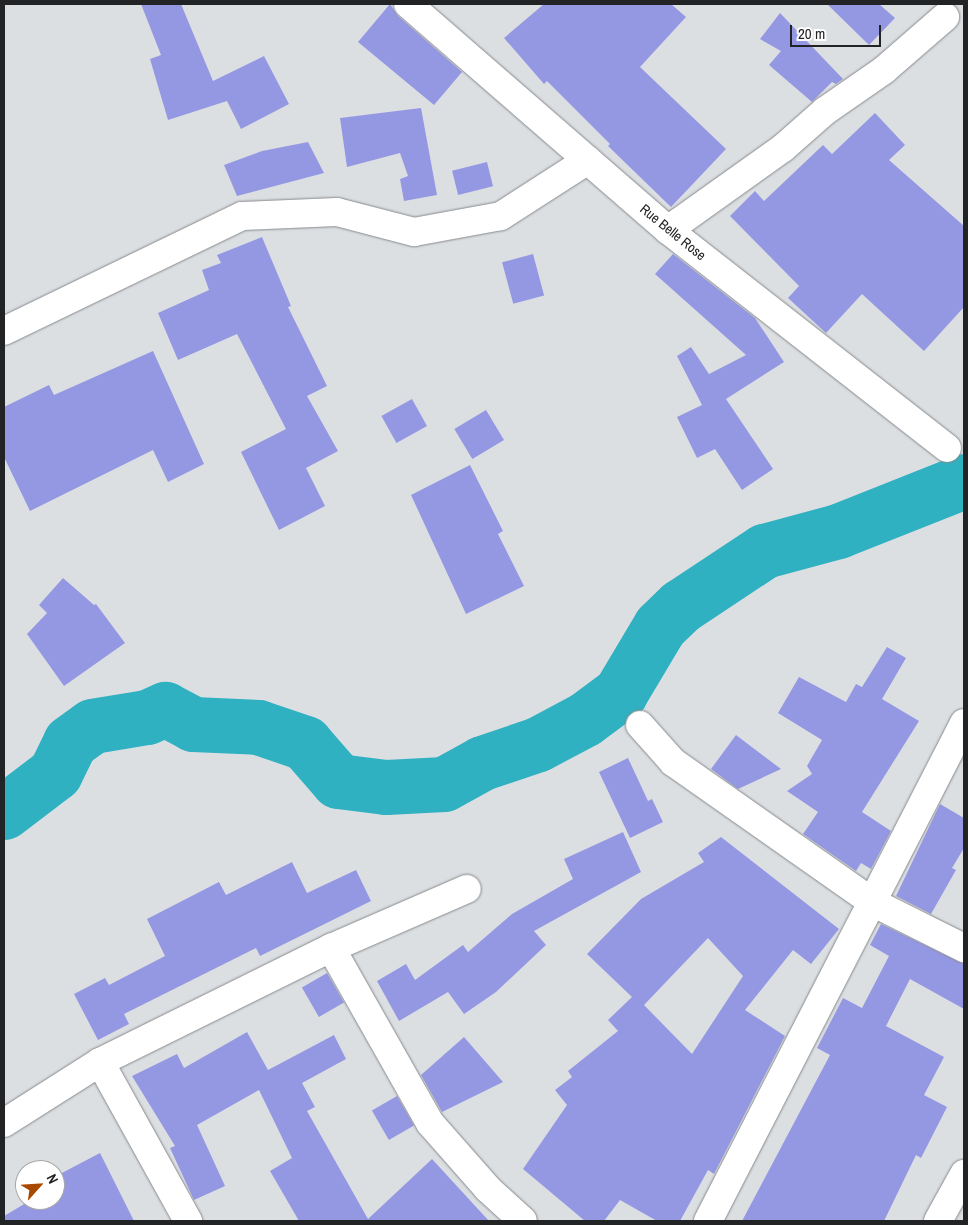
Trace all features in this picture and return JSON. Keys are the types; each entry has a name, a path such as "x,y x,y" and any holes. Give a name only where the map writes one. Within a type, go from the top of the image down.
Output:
{"street":[{"name":"Rue Belle Rose","path":"408,4 668,230 947,448"},
{"path":"668,230 783,148 825,111 884,70 946,17"},
{"path":"4,331 242,216 337,212 414,232 501,216 588,160"},
{"path":"708,1221 964,723"},
{"path":"640,725 672,762 872,902 964,948"},
{"path":"4,1123 100,1062 331,948 467,889"},
{"path":"331,948 430,1123 488,1189 523,1221"},
{"path":"100,1062 188,1221"},
{"path":"938,1221 964,1174"}],"building":[{"path":"141,4 181,4 213,81 264,56 289,104 241,129 227,101 168,120 150,59 161,55"},
{"path":"390,4 398,16 462,72 434,105 358,42"},
{"path":"544,4 671,4 686,17 640,67 726,149 671,207 608,146 610,144 547,81 544,84 504,38"},
{"path":"827,4 879,4 895,18 869,45"},
{"path":"780,13 843,79 836,84 832,82 812,102 769,65 781,51 760,39"},
{"path":"421,108 437,195 404,201 400,179 408,176 400,153 347,167 340,118"},
{"path":"875,113 905,145 889,160 964,226 964,307 924,351 862,294 826,333 788,298 799,286 730,216 755,191 764,201 823,145 832,154"},
{"path":"308,142 324,173 237,196 224,165 262,151"},
{"path":"487,162 493,186 458,195 452,171"},
{"path":"262,237 291,306 288,307 327,386 307,396 338,451 306,468 325,506 279,530 241,452 286,429 237,334 178,360 158,313 209,290 202,270 221,263 217,255"},
{"path":"533,254 544,296 513,304 502,262"},
{"path":"673,254 755,318 784,362 726,399 773,469 742,490 715,449 697,458 677,417 702,405 677,356 691,347 709,374 746,355 655,274"},
{"path":"153,351 204,464 168,482 153,450 30,511 4,457 4,407 49,385 54,395"},
{"path":"412,399 427,426 396,443 381,416"},
{"path":"486,410 504,440 472,459 454,429"},
{"path":"470,465 503,531 498,534 524,586 466,614 411,495"},
{"path":"63,578 94,605 96,604 125,643 64,686 27,634 47,613 39,605"},
{"path":"887,647 906,658 882,699 919,721 862,812 891,831 871,869 861,863 856,871 803,834 818,812 787,791 812,774 807,766 822,740 778,713 799,677 846,702 856,684 862,687"},
{"path":"736,735 781,769 738,789 711,769"},
{"path":"628,758 648,801 652,799 663,822 630,838 599,772"},
{"path":"940,804 964,818 964,848 952,868 956,870 931,914 896,896"},
{"path":"623,832 641,872 534,931 546,945 496,992 464,1014 448,992 399,1021 377,981 406,964 415,980 463,945 468,952 512,914 573,879 564,859"},
{"path":"721,837 839,929 811,964 793,950 745,1010 785,1036 714,1174 708,1170 680,1221 657,1221 620,1200 604,1221 585,1221 523,1169 567,1105 555,1090 572,1077 568,1071 618,1031 608,1020 632,997 587,954 641,899 704,862 698,853","holes":["708,938 743,976 692,1054 644,1005"]},
{"path":"292,862 307,893 356,870 371,901 260,956 256,948 124,1014 129,1024 98,1040 74,994 105,978 109,985 165,956 147,919 219,882 226,895"},
{"path":"881,924 964,964 964,1009 910,979 886,1026 944,1057 924,1095 947,1107 921,1158 916,1155 884,1221 742,1221 830,1055 817,1048 843,998 862,1008 889,956 870,945"},
{"path":"327,973 344,1002 319,1017 302,987"},
{"path":"247,1032 268,1070 334,1035 346,1059 302,1083 315,1107 307,1111 368,1219 432,1159 489,1221 299,1221 270,1171 292,1158 259,1090 197,1125 225,1186 194,1200 170,1148 175,1146 132,1076 177,1054 184,1068"},
{"path":"464,1037 503,1082 442,1112 421,1075"},
{"path":"397,1096 414,1125 389,1140 372,1110"},
{"path":"100,1153 134,1221 4,1221 4,1216 15,1209 65,1210 65,1171"}],"waterway":[{"path":"4,812 55,773 70,742 92,726 147,717 165,709 193,724 258,727 305,743 338,781 386,787 444,784 482,763 538,744 585,719 620,693 660,626 681,606 764,551 838,531 964,481"}]}
